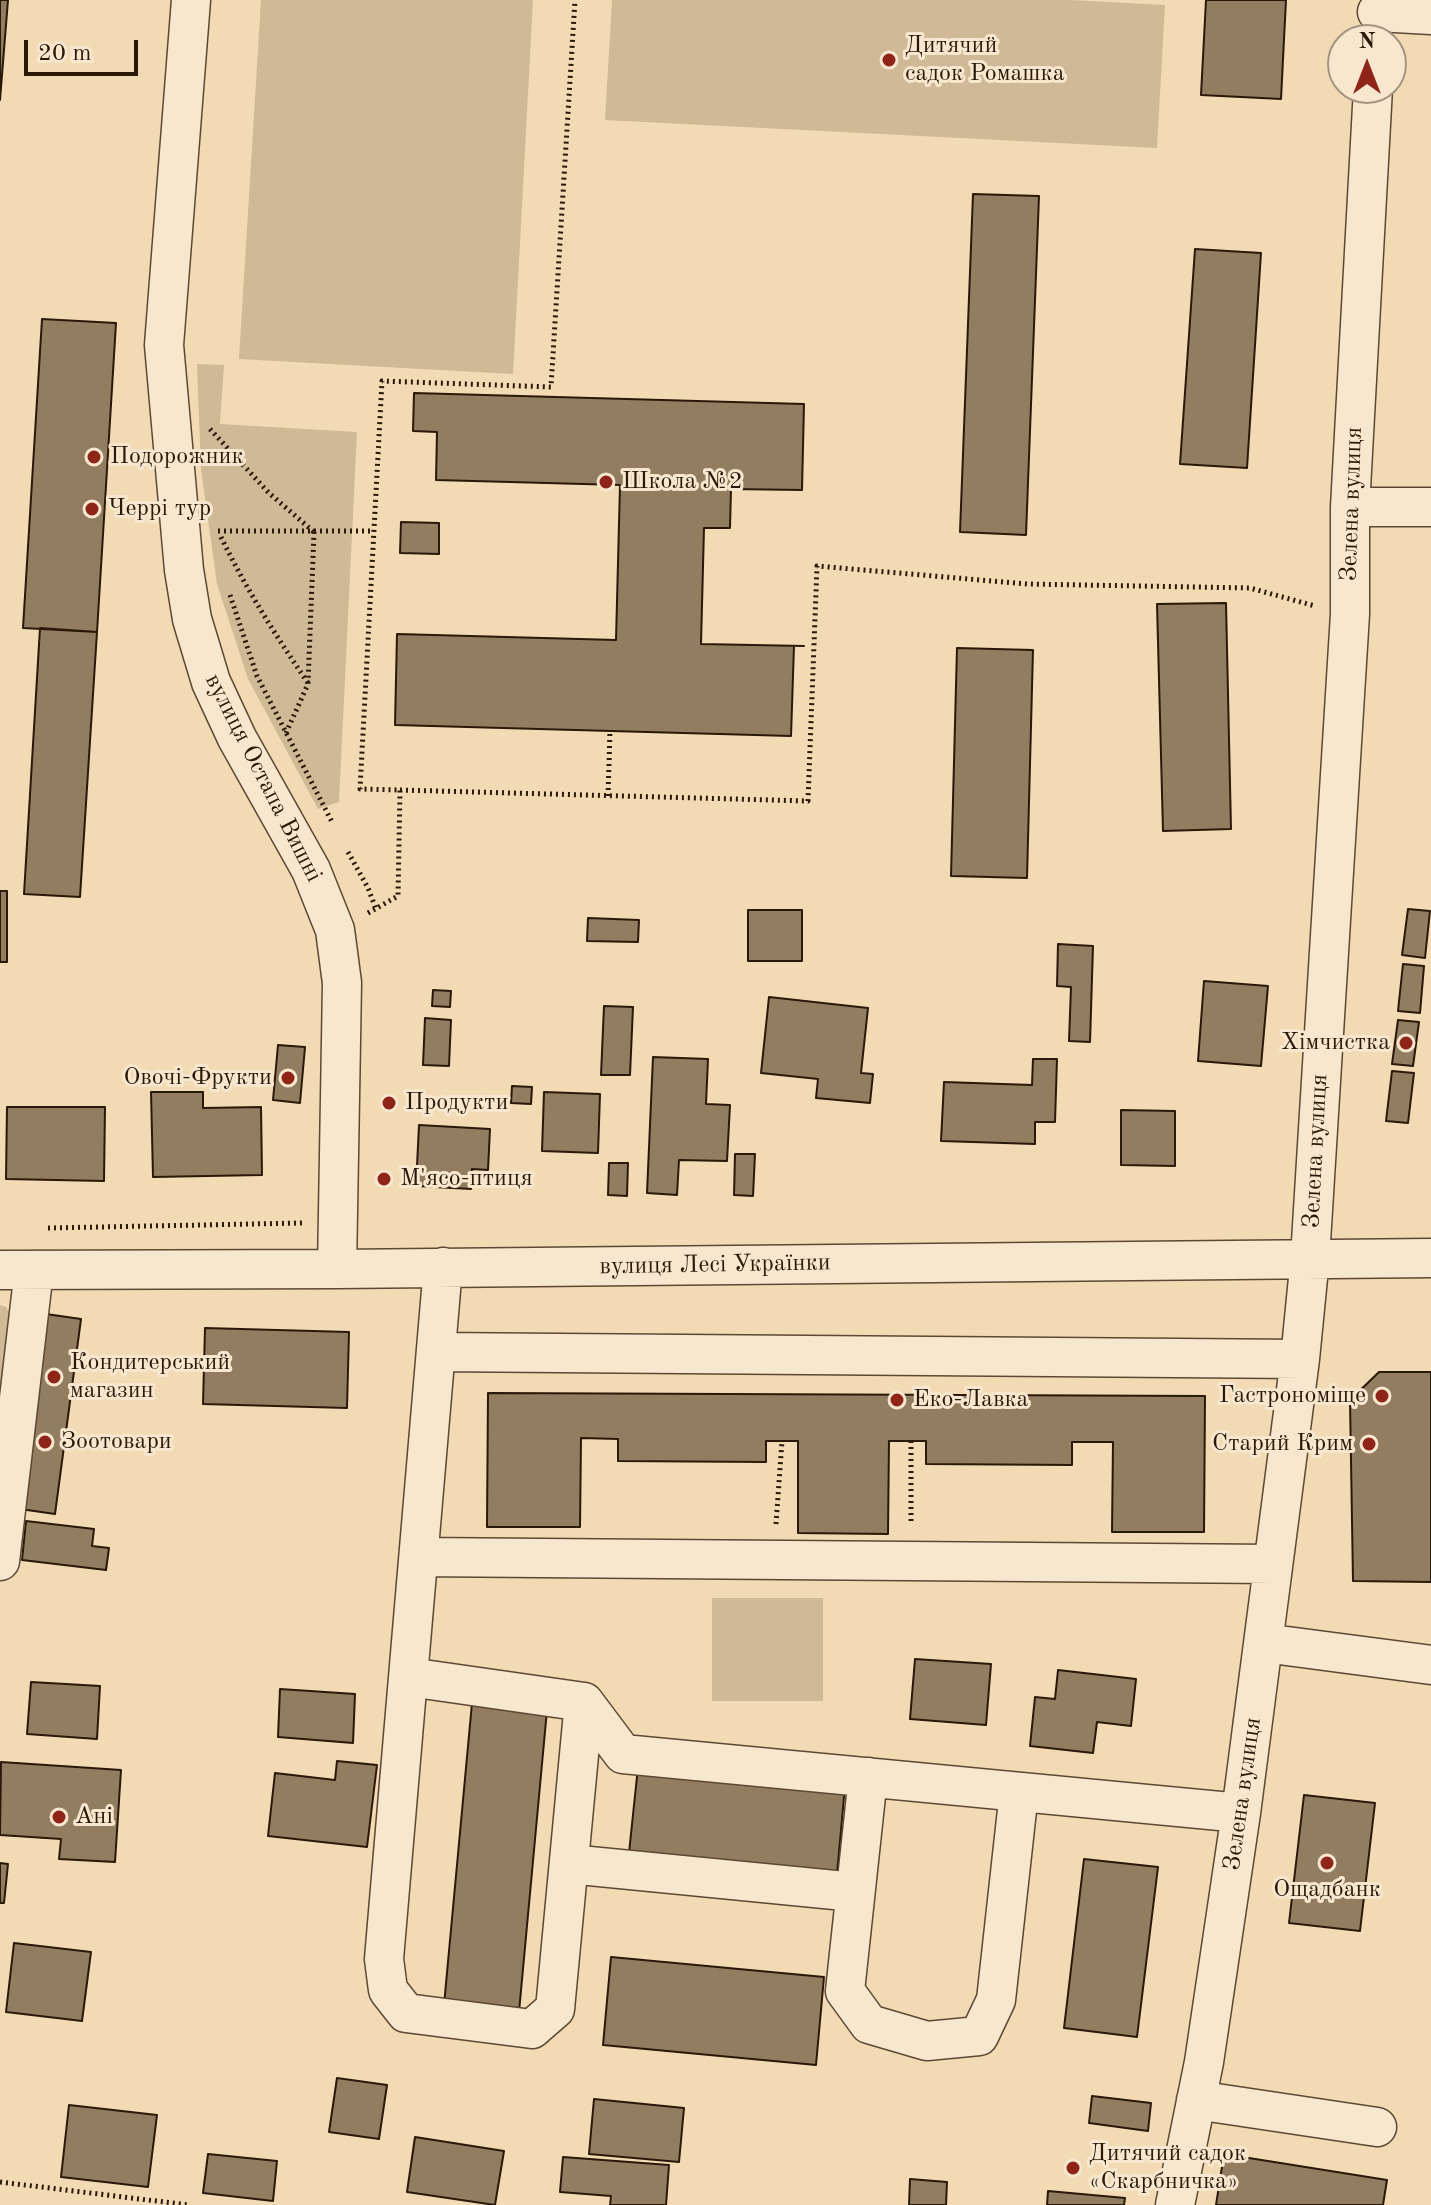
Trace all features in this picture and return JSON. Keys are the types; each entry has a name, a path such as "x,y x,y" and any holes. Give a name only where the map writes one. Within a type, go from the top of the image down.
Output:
{"street":[{"name":"вулиця Остапа Вишні","path":"191,0 164,345 175,486 192,619 211,682 237,738 311,870 335,930 342,983 337,1269"},
{"path":"1377,17 1431,15"},
{"name":"Зелена вулиця","path":"1175,2205 1196,2100 1241,1813 1300,1359 1310,1258 1350,614 1350,507 1372,104"},
{"path":"1350,507 1431,507"},
{"name":"вулиця Лесі Українки","path":"17,1270 1431,1258"},
{"path":"443,1267 384,1959 388,1990 406,2013 532,2029 555,2009 584,1702"},
{"path":"0,1561 17,1270"},
{"path":"436,1352 1300,1359"},
{"path":"419,1557 1273,1564"},
{"path":"1264,1643 1431,1665"},
{"path":"409,1677 584,1702 623,1754 1241,1813"},
{"path":"868,1777 845,1991 869,2024 927,2041 979,2036 996,2000 1019,1792"},
{"path":"569,1864 855,1892"},
{"path":"1196,2100 1377,2127"}],"path":[{"path":"575,0 551,387 382,381 360,789 808,801 817,566 1027,584 1250,588 1350,614"},
{"path":"209,442 208,427 269,493 314,532"},
{"path":"216,516 222,557"},
{"path":"218,531 373,531"},
{"path":"218,531 265,620 308,684"},
{"path":"286,733 308,684 314,532"},
{"path":"226,582 257,676 339,835"},
{"path":"608,796 610,731"},
{"path":"335,930 398,896 400,790"},
{"path":"346,848 376,909"},
{"path":"47,1228 337,1223"},
{"path":"773,1560 782,1441"},
{"path":"911,1441 911,1561"},
{"path":"0,2182 189,2205"}],"shaded area":[{"path":"261,0 533,0 513,374 239,359"},
{"name":"Дитячий садок Ромашка","path":"612,0 1071,0 1165,5 1157,148 605,120"},
{"path":"197,364 224,365 220,424 357,432 339,802 318,809 248,679 217,584 201,469"},
{"path":"0,1305 6,1307 12,1317 0,1446"},
{"path":"712,1598 823,1598 823,1701 712,1701"}],"building":[{"path":"0,0 8,0 0,100"},
{"path":"1206,0 1286,0 1281,99 1201,95"},
{"path":"973,194 1039,196 1026,535 960,532"},
{"path":"1195,249 1261,253 1247,468 1180,464"},
{"path":"42,319 116,323 97,632 23,628"},
{"path":"414,393 804,404 802,490 731,489 730,528 704,528 701,644 804,646 794,646 791,736 395,725 397,634 616,640 620,485 436,480 437,432 413,431"},
{"path":"401,522 439,523 439,554 400,553"},
{"path":"1226,603 1231,829 1163,831 1157,604"},
{"path":"40,628 97,632 80,897 24,894"},
{"path":"957,648 1033,650 1027,878 951,876"},
{"path":"0,891 7,891 7,962 0,962"},
{"path":"1408,909 1430,911 1425,958 1402,955"},
{"path":"748,910 802,910 802,961 748,961"},
{"path":"588,918 639,920 638,942 587,941"},
{"path":"1058,944 1093,946 1090,1042 1069,1041 1071,987 1057,986"},
{"path":"1403,964 1424,966 1420,1013 1398,1011"},
{"path":"1204,981 1268,986 1261,1066 1198,1061"},
{"path":"433,990 451,991 450,1007 432,1006"},
{"path":"769,997 868,1008 861,1073 873,1074 870,1103 816,1098 818,1079 761,1073"},
{"path":"604,1006 633,1007 630,1075 601,1075"},
{"path":"425,1018 451,1020 449,1066 423,1065"},
{"name":"Хімчистка","path":"1398,1020 1419,1022 1413,1066 1392,1064"},
{"path":"278,1045 305,1047 300,1103 273,1100"},
{"path":"653,1057 708,1059 706,1104 730,1105 727,1161 679,1160 677,1195 647,1193"},
{"path":"1033,1059 1057,1059 1055,1122 1035,1122 1035,1144 941,1141 944,1082 1032,1085"},
{"path":"1392,1071 1414,1073 1408,1123 1386,1121"},
{"path":"512,1086 532,1087 531,1104 511,1103"},
{"path":"151,1092 203,1092 203,1108 261,1107 262,1175 153,1177"},
{"path":"544,1092 600,1094 598,1153 542,1151"},
{"path":"7,1107 105,1107 104,1181 6,1179"},
{"path":"1121,1110 1175,1111 1175,1166 1121,1165"},
{"path":"419,1125 490,1129 488,1170 472,1169 471,1189 416,1186"},
{"path":"735,1154 755,1154 753,1196 734,1195"},
{"path":"609,1163 628,1163 627,1196 608,1195"},
{"path":"46,1314 81,1319 55,1514 20,1509"},
{"path":"205,1328 349,1332 347,1408 203,1404"},
{"path":"1379,1372 1431,1372 1431,1582 1353,1581 1350,1400"},
{"path":"488,1393 1205,1396 1204,1532 1112,1532 1113,1442 1072,1442 1072,1465 926,1464 926,1441 889,1441 888,1534 798,1533 798,1441 766,1441 766,1462 618,1461 618,1439 581,1438 580,1527 487,1527"},
{"path":"26,1521 94,1529 92,1546 109,1548 106,1570 22,1560"},
{"path":"915,1659 991,1664 986,1725 910,1719"},
{"path":"1058,1670 1136,1679 1131,1726 1097,1722 1093,1753 1030,1746 1035,1697 1055,1699"},
{"path":"31,1682 100,1686 97,1739 27,1734"},
{"path":"280,1689 355,1694 353,1743 278,1737"},
{"path":"472,1703 547,1710 519,2012 444,2005"},
{"path":"337,1761 377,1765 367,1847 268,1836 275,1773 335,1780"},
{"name":"Ані","path":"1,1762 121,1770 115,1862 59,1859 61,1839 0,1835"},
{"path":"638,1767 845,1786 837,1874 629,1853"},
{"path":"1304,1795 1375,1803 1360,1931 1289,1923"},
{"path":"1084,1859 1158,1867 1137,2037 1064,2028"},
{"path":"0,1863 8,1864 4,1903 0,1903"},
{"path":"14,1943 91,1952 82,2021 6,2012"},
{"path":"611,1957 824,1977 816,2065 603,2045"},
{"path":"337,2078 387,2085 379,2139 329,2132"},
{"path":"1092,2096 1151,2103 1148,2131 1089,2123"},
{"path":"594,2099 684,2108 679,2162 589,2154"},
{"path":"69,2105 157,2115 148,2187 61,2177"},
{"path":"415,2137 504,2151 495,2205 407,2192"},
{"path":"208,2154 277,2161 273,2201 203,2193"},
{"path":"1224,2154 1387,2180 1383,2205 1216,2205"},
{"path":"563,2157 669,2165 666,2205 610,2205 611,2196 560,2192"},
{"path":"910,2179 947,2182 946,2205 909,2205"},
{"path":"1048,2191 1125,2198 1124,2205 1047,2205"}],"place":[{"name":"Дитячий садок Ромашка","path":"889,60"},
{"name":"Подорожник","path":"94,457"},
{"name":"Школа №2","path":"606,482"},
{"name":"Черрі тур","path":"92,509"},
{"name":"Хімчистка","path":"1406,1043"},
{"name":"Овочі-Фрукти","path":"288,1078"},
{"name":"Продукти","path":"389,1103"},
{"name":"М'ясо-птиця","path":"384,1179"},
{"name":"Кондитерський магазин","path":"54,1377"},
{"name":"Гастрономіще","path":"1382,1396"},
{"name":"Еко-Лавка","path":"897,1400"},
{"name":"Зоотовари","path":"45,1442"},
{"name":"Старий Крим","path":"1369,1444"},
{"name":"Ані","path":"59,1817"},
{"name":"Ощадбанк","path":"1327,1863"},
{"name":"Дитячий садок «Скарбничка»","path":"1073,2168"}]}
